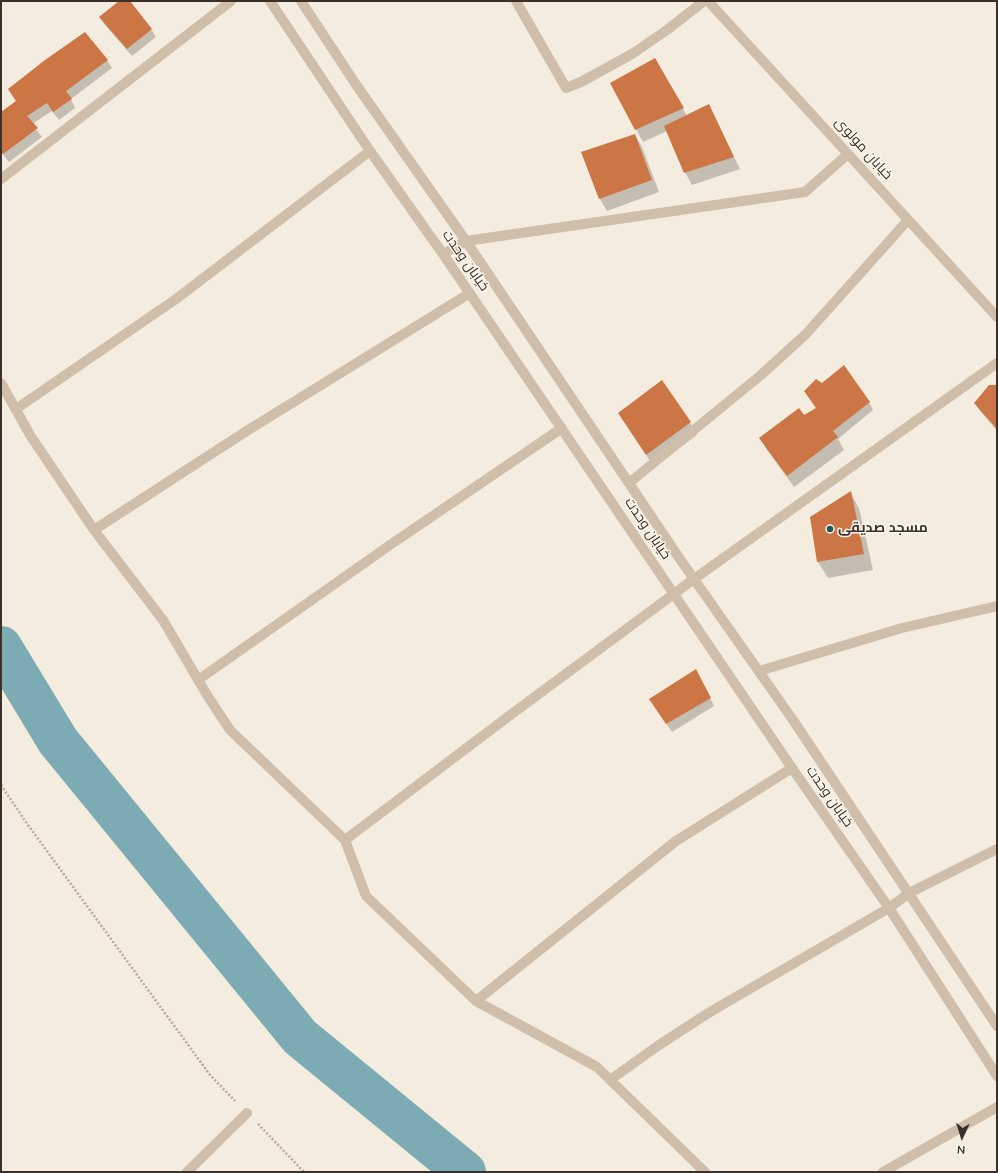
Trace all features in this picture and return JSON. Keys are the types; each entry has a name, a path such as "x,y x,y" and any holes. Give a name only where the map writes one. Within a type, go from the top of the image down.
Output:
{"street":[{"path":"1,179 231,1"},
{"name":"خیابان وحدت","path":"270,1 370,151 470,293 792,768 889,908 997,1076"},
{"path":"301,1 357,86 466,241 694,580 793,720 997,1026"},
{"path":"516,1 566,88 581,82 632,54 704,1"},
{"name":"خیابان مولوی","path":"708,1 997,317"},
{"path":"16,409 176,299 370,151"},
{"path":"443,254 466,241 805,192 848,154"},
{"path":"629,483 761,375 806,334 908,220"},
{"path":"94,530 245,432 470,293"},
{"path":"345,840 509,716 694,580 997,363"},
{"path":"1,383 30,435 94,530 163,620 198,680 230,730 345,840 366,896 476,1001 597,1067 705,1172"},
{"path":"198,680 390,545 562,428"},
{"path":"759,671 902,628 997,606"},
{"path":"476,1001 676,841 792,768"},
{"path":"610,1080 659,1045 710,1012 889,908 909,893 997,849"},
{"path":"883,1172 997,1107"},
{"path":"187,1172 247,1113"}],"path":[{"path":"1,785 28,825 210,1074 304,1172"}],"building":[{"path":"119,1 130,1 152,29 127,49 99,17"},
{"path":"85,32 108,60 66,91 72,99 53,112 47,103 27,116 38,128 3,154 1,151 1,112 16,101 8,89 45,60"},
{"path":"655,58 684,108 635,130 610,83"},
{"path":"709,104 734,157 684,173 664,126"},
{"path":"635,134 652,180 599,199 581,152"},
{"path":"844,365 870,402 833,431 838,437 787,476 759,438 799,408 804,415 816,408 804,391 816,379 822,383"},
{"path":"662,380 691,422 646,455 618,413"},
{"path":"989,385 997,385 997,429 974,403"},
{"path":"851,491 864,554 817,562 810,517"},
{"path":"696,669 711,698 666,724 649,699"}],"waterway":[{"path":"1,647 58,741 300,1037 465,1172"}],"place":[{"name":"مسجد صدیقی","path":"830,529"}]}
